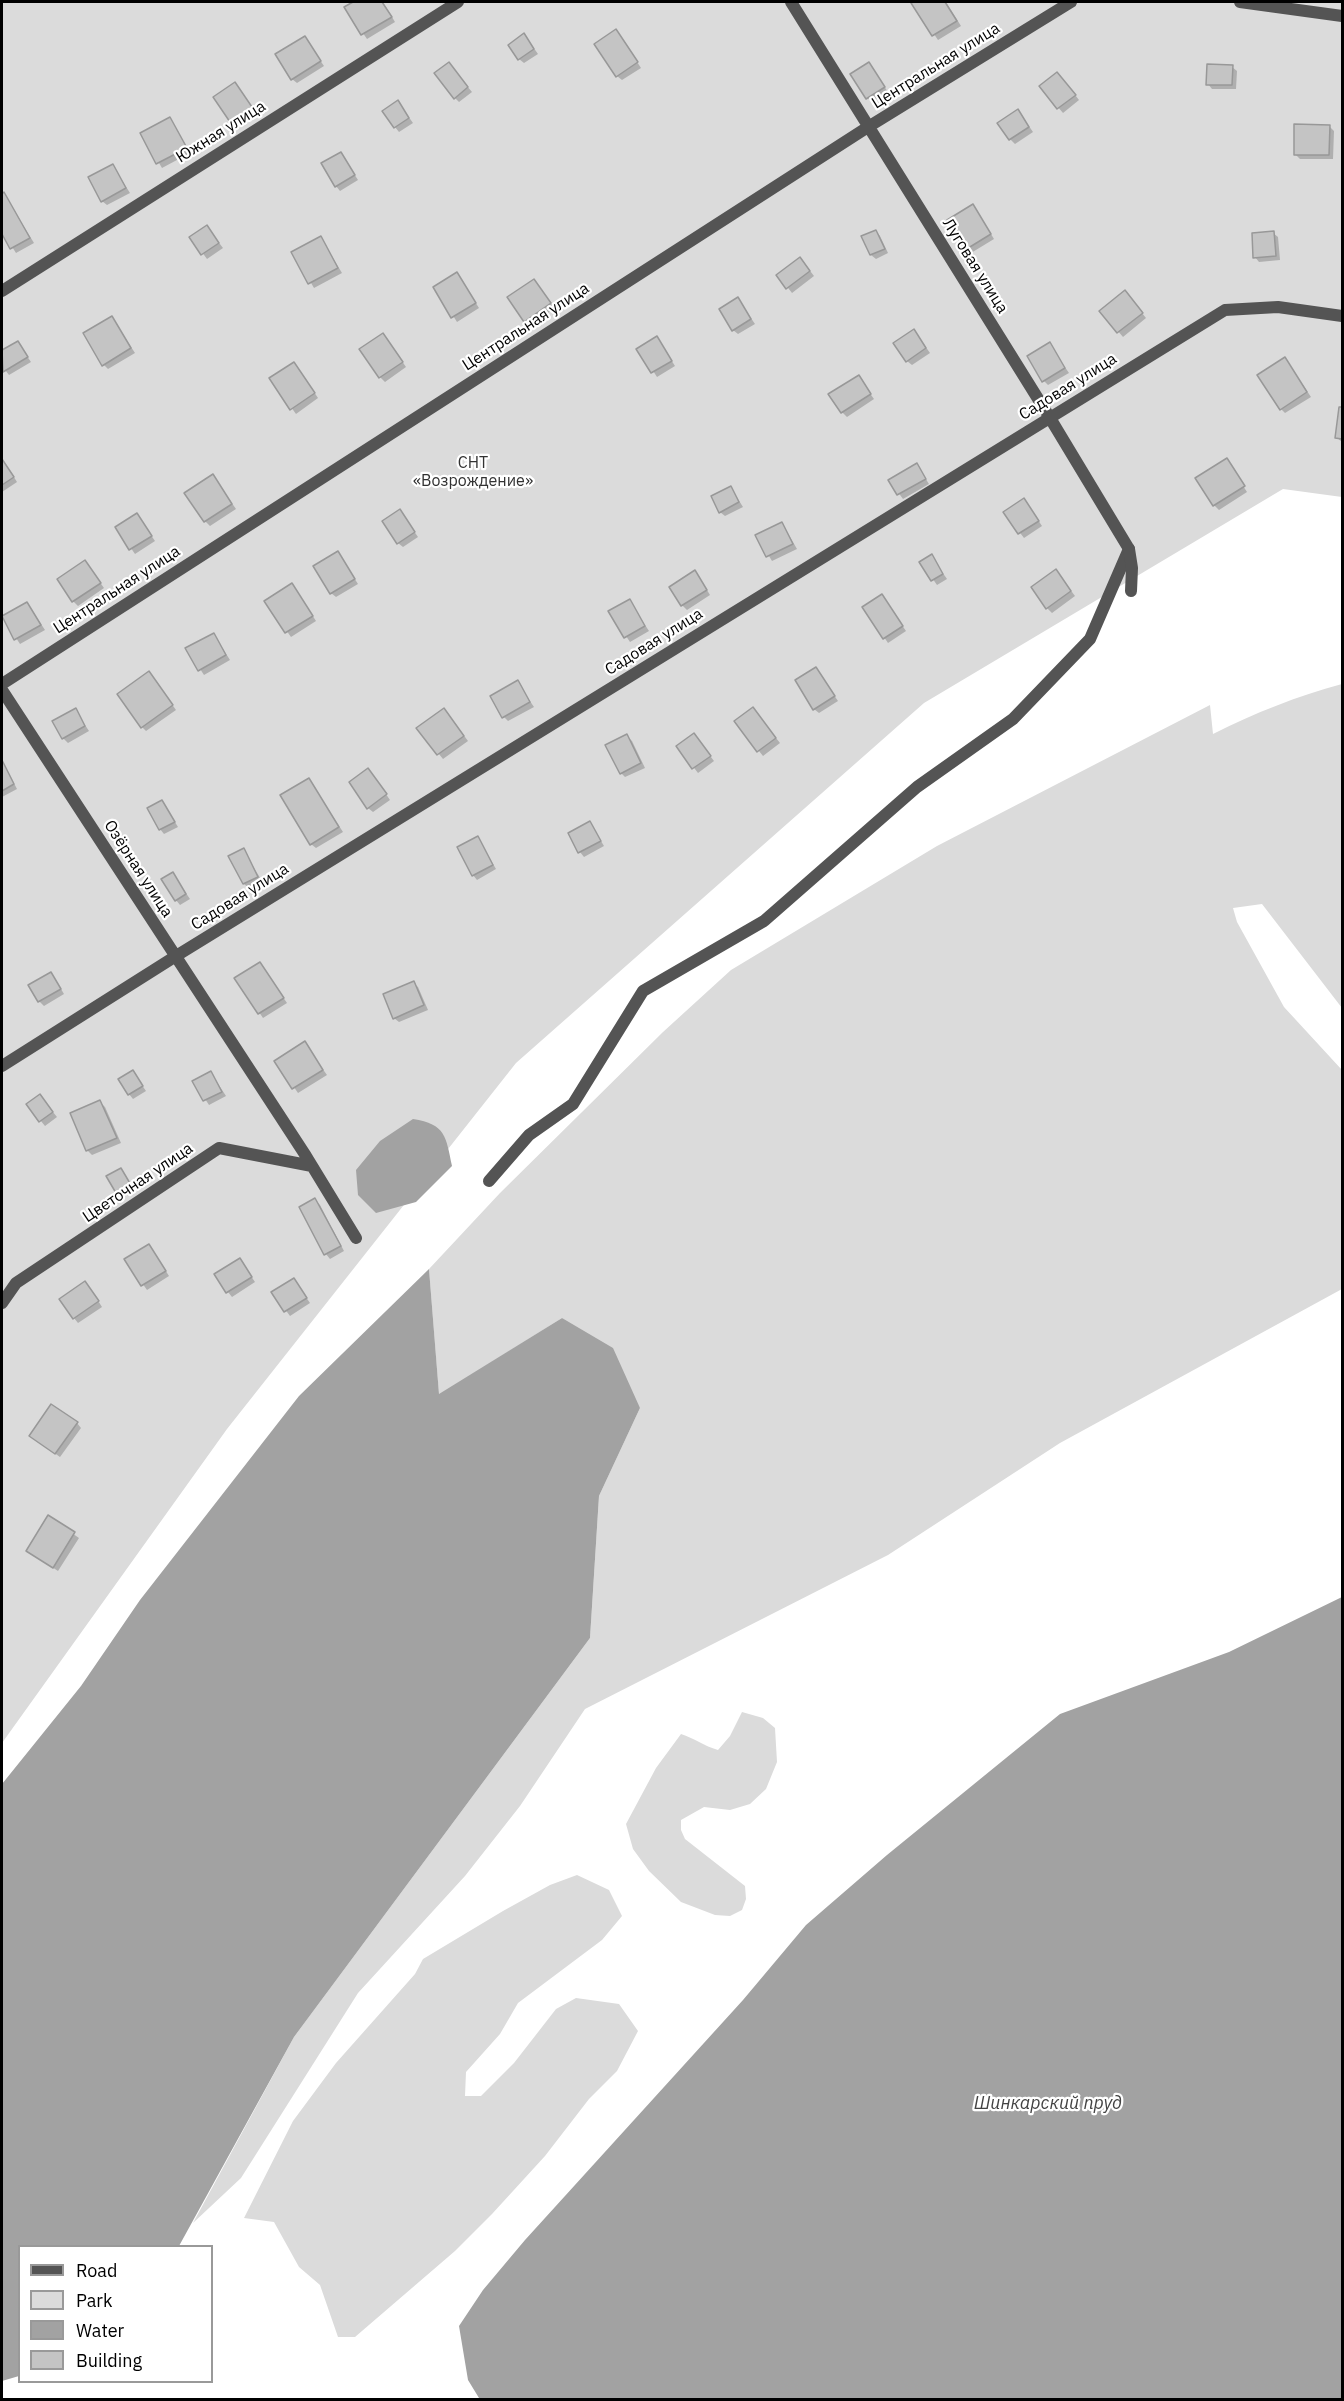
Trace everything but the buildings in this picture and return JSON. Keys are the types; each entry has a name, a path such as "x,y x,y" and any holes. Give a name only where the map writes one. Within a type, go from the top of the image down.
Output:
{"street":[{"name":"Южная улица","path":"2,291 458,2"},
{"name":"Луговая улица","path":"791,2 1129,549"},
{"name":"Центральная улица","path":"2,684 868,128 1071,2"},
{"path":"1240,2 1342,16"},
{"name":"Садовая улица","path":"2,1066 176,956 1225,310 1278,307 1342,316"},
{"path":"1129,549 1132,568 1131,591"},
{"path":"489,1181 529,1135 573,1104 643,991 764,921 917,787 1013,718 1090,639 1129,549"},
{"name":"Озёрная улица","path":"2,690 309,1161 356,1238"},
{"name":"Цветочная улица","path":"2,1304 16,1283 219,1148 309,1161"}],"green space":[{"name":"СНТ «Возрождение»","path":"2,2 1342,2 1342,497 1283,489 924,703 516,1063 227,1429 2,1743"},
{"path":"1342,684 1342,1008 1262,904 1233,908 1237,922 1284,1007 1342,1070 1342,1289 1060,1443 888,1555 585,1709 520,1806 465,1876 358,1993 241,2178 193,2223 294,2037 590,1638 599,1496 640,1408 562,1318 439,1395 429,1269 500,1193 663,1032 731,970 937,846 1210,705 1213,734 1276,706"},
{"path":"742,1712 763,1718 775,1728 777,1762 766,1789 750,1804 730,1810 704,1807 681,1820 681,1830 685,1839 745,1886 746,1899 742,1910 730,1916 715,1915 681,1902 649,1871 633,1849 626,1824 656,1768 681,1734 718,1750 730,1736"},
{"path":"577,1875 609,1890 622,1916 602,1940 518,2003 500,2034 466,2072 465,2096 481,2096 514,2063 556,2009 576,1998 619,2004 638,2031 617,2071 589,2099 545,2156 492,2214 455,2251 355,2337 338,2337 320,2285 299,2267 274,2222 244,2218 293,2121 336,2063 415,1974 423,1959 550,1885"}],"water":[{"path":"413,1119 432,1124 443,1134 452,1166 416,1202 376,1213 358,1195 356,1170 380,1141"},
{"path":"429,1269 439,1394 562,1318 613,1348 640,1408 599,1496 590,1638 294,2037 180,2245 18,2245 18,2376 2,2381 2,1784 81,1686 140,1600 299,1396"},
{"name":"Шинкарский пруд","path":"1342,1597 1342,2399 479,2398 468,2380 459,2326 483,2290 525,2240 743,2000 806,1925 887,1855 1060,1714 1229,1652"}]}
